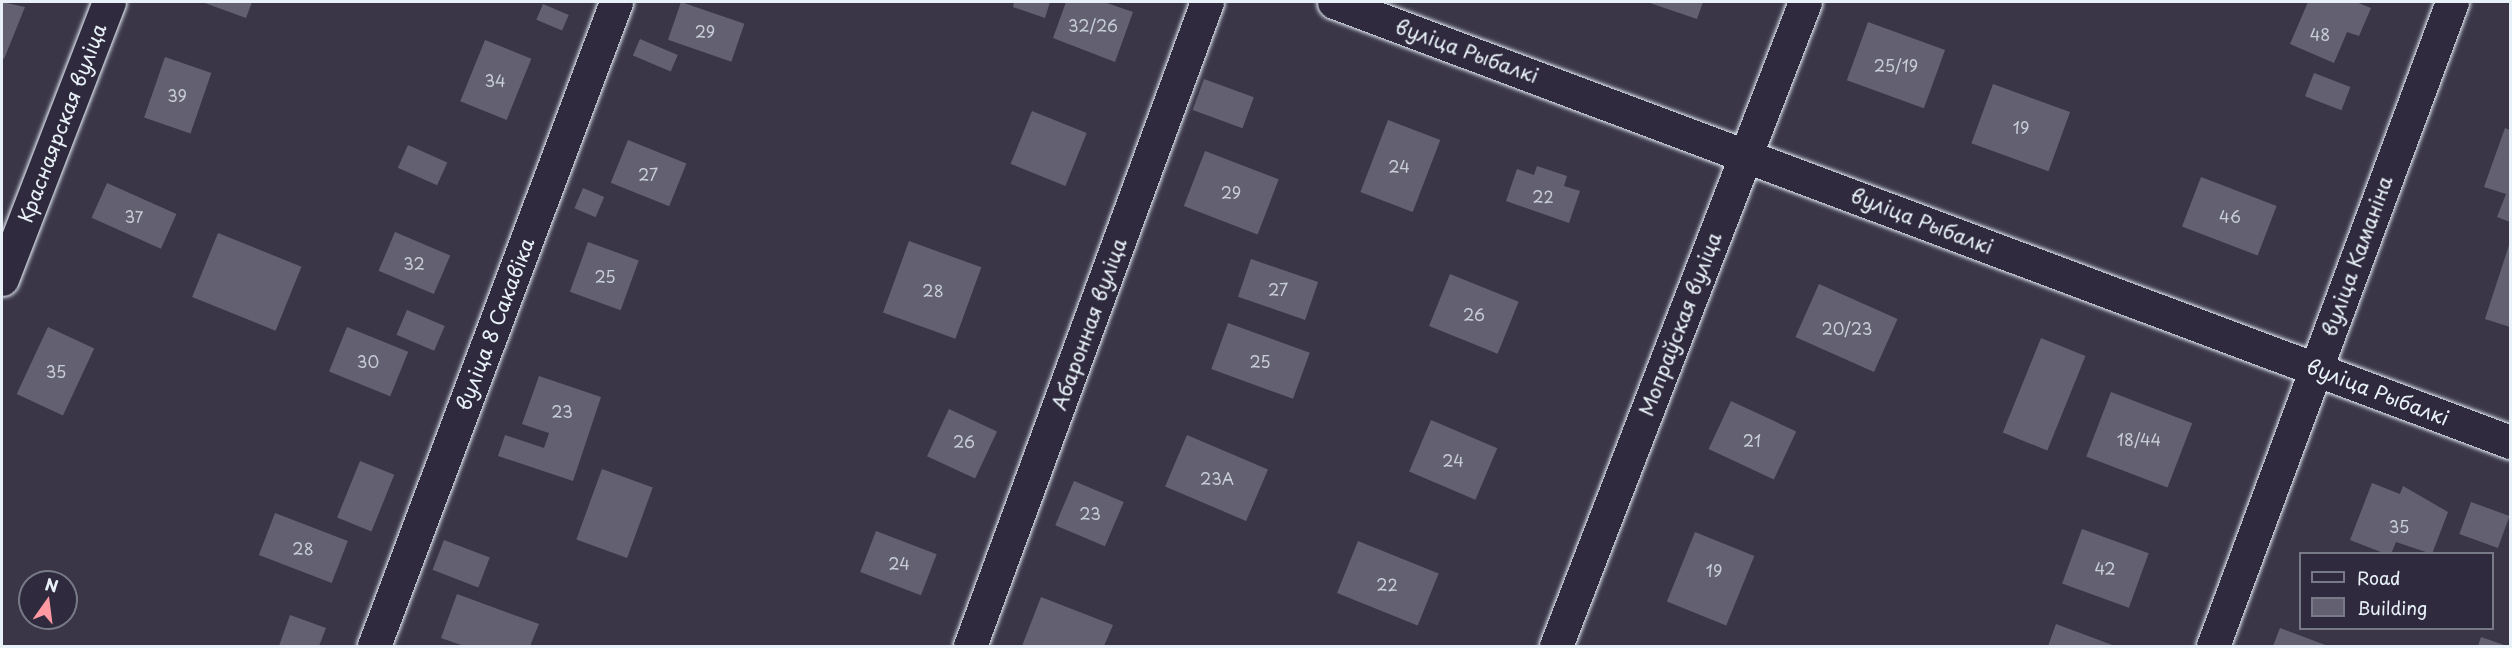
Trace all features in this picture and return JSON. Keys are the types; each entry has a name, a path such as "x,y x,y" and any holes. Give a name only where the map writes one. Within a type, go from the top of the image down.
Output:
{"street":[{"name":"Краснаярская вуліца","path":"2,279 110,2"},
{"name":"вуліца 8 Сакавіка","path":"374,646 616,2"},
{"name":"Абаронная вуліца","path":"970,646 1207,2"},
{"name":"вуліца Рыбалкі","path":"1334,2 2511,442"},
{"name":"Мопраўская вуліца","path":"1556,646 1805,2"},
{"name":"вуліца Каманіна","path":"2213,646 2452,2"}],"building":[{"path":"2,2 25,7 4,59 2,58"},
{"path":"202,2 252,2 246,18"},
{"path":"681,2 744,24 731,62 668,40"},
{"path":"1014,2 1050,2 1045,18 1013,7"},
{"path":"1066,2 1104,2 1133,12 1115,62 1053,38"},
{"path":"1647,2 1703,2 1697,19"},
{"path":"2308,2 2356,2 2371,8 2359,36 2347,32 2334,63 2290,44"},
{"path":"543,4 569,15 562,31 536,20"},
{"path":"1868,22 1945,50 1924,108 1847,80"},
{"path":"640,39 678,55 671,72 633,56"},
{"path":"485,40 531,59 507,120 460,101"},
{"path":"165,57 211,73 190,133 144,118"},
{"path":"2314,73 2350,87 2341,110 2305,96"},
{"path":"1204,79 1254,97 1243,128 1193,110"},
{"path":"1993,84 2070,112 2049,171 1971,143"},
{"path":"1032,111 1087,133 1065,186 1011,164"},
{"path":"1388,120 1440,140 1413,212 1360,192"},
{"path":"2505,128 2510,130 2510,222 2497,217 2506,194 2484,187"},
{"path":"628,140 686,164 669,206 611,183"},
{"path":"408,145 447,162 437,185 398,168"},
{"path":"1205,151 1279,179 1258,234 1184,206"},
{"path":"1537,166 1567,176 1564,186 1580,191 1569,223 1506,201 1517,169 1534,175"},
{"path":"2201,177 2277,206 2258,256 2182,226"},
{"path":"107,183 176,214 161,249 92,218"},
{"path":"583,188 604,197 596,217 574,208"},
{"path":"395,232 450,255 434,294 379,271"},
{"path":"218,233 301,267 276,331 192,297"},
{"path":"909,241 981,267 955,339 883,312"},
{"path":"588,242 639,260 621,310 570,292"},
{"path":"2510,242 2510,327 2485,319"},
{"path":"1251,259 1318,282 1305,320 1238,297"},
{"path":"1450,274 1519,302 1498,354 1429,326"},
{"path":"1819,284 1898,319 1874,372 1795,337"},
{"path":"407,310 445,326 434,351 396,335"},
{"path":"1228,323 1310,353 1293,399 1211,369"},
{"path":"48,327 94,349 63,416 17,394"},
{"path":"347,327 408,352 390,396 329,372"},
{"path":"2041,338 2086,356 2047,451 2003,433"},
{"path":"539,376 601,397 573,481 498,456 505,435 544,448 549,433 522,424"},
{"path":"2111,392 2192,423 2167,488 2086,456"},
{"path":"1731,401 1796,431 1774,479 1709,449"},
{"path":"949,409 997,431 975,479 927,456"},
{"path":"1431,420 1497,448 1475,500 1409,472"},
{"path":"1187,435 1268,469 1246,521 1165,487"},
{"path":"360,461 394,475 371,531 337,518"},
{"path":"602,469 653,487 627,558 576,539"},
{"path":"1074,481 1124,502 1105,546 1055,525"},
{"path":"2372,483 2400,494 2403,486 2448,512 2433,552 2396,542 2392,552 2381,552 2350,540"},
{"path":"2471,502 2510,516 2498,548 2459,534"},
{"path":"275,513 348,541 332,583 259,555"},
{"path":"2082,529 2149,553 2129,608 2062,584"},
{"path":"876,531 937,554 921,595 860,572"},
{"path":"1695,532 1754,556 1726,626 1667,602"},
{"path":"444,540 490,558 478,587 433,570"},
{"path":"1358,541 1439,574 1418,626 1337,593"},
{"path":"457,594 539,624 530,646 464,646 441,638"},
{"path":"1041,597 1113,625 1104,646 1022,646"},
{"path":"290,615 326,628 319,646 279,646"},
{"path":"2056,624 2115,646 2048,646"},
{"path":"2280,628 2328,646 2273,646"},
{"path":"2481,637 2507,646 2478,646"}]}
